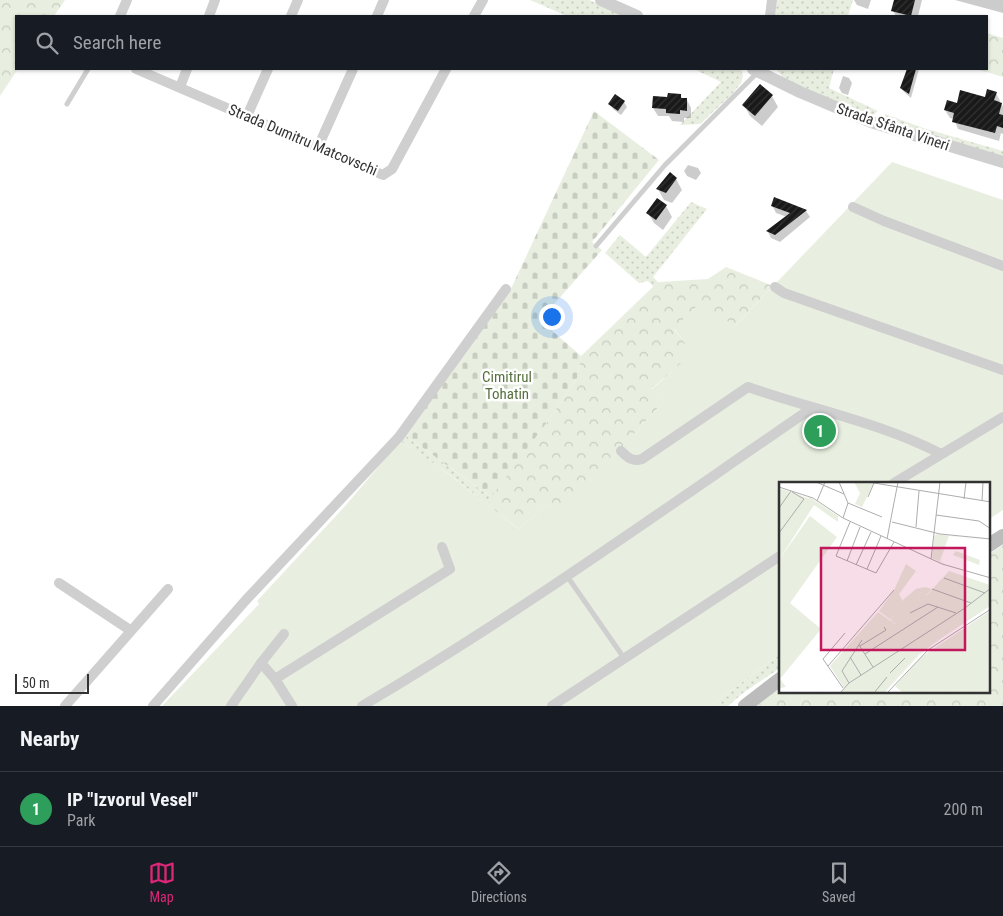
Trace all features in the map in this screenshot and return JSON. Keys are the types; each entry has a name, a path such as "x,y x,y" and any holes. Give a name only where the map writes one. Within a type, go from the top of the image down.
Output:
{"main road":[{"path":"990,544 1003,536"},
{"path":"745,706 779,680"}],"street":[{"path":"120,15 127,0"},
{"path":"209,15 216,0"},
{"path":"291,15 298,0"},
{"path":"377,15 384,0"},
{"path":"475,15 483,0"},
{"path":"601,0 635,15"},
{"path":"770,15 772,0"},
{"name":"Strada Dumitru Matcovschi","path":"138,70 383,175 392,169 445,70"},
{"path":"180,88 188,70"},
{"path":"247,116 268,70"},
{"path":"318,147 353,70"},
{"name":"Strada Sfânta Vineri","path":"760,71 800,92 876,124 1003,162"},
{"path":"853,207 884,221 1003,266"},
{"path":"775,287 784,293 1003,370"},
{"path":"153,706 252,594 399,437 506,289"},
{"path":"621,451 636,461 642,459 748,387 923,444 941,454"},
{"path":"362,706 397,686 567,576 812,408"},
{"path":"897,482 1003,417"},
{"path":"275,679 450,569 442,547"},
{"path":"552,706 779,557"},
{"path":"59,583 130,630"},
{"path":"64,706 168,589"},
{"path":"231,706 284,634"},
{"path":"261,663 275,679 292,706"}],"lane":[{"path":"67,104 87,70"},
{"name":"Strada Sfânta Vineri","path":"596,246 665,165 760,71"},
{"path":"567,576 624,659"}],"green space":[{"path":"0,0 65,0 55,15 15,15 15,70 17,70 0,96"},
{"path":"530,0 589,0 624,15 565,15"},
{"path":"777,0 853,0 848,15 775,15"},
{"path":"988,33 1003,38 1003,77 980,70 988,70"},
{"path":"696,70 741,70 743,76 741,83 732,94 700,124 680,125 721,82"},
{"path":"777,70 834,70 829,88 878,111 869,116 784,79"},
{"name":"Cimitirul Tohatin","path":"594,111 659,160 592,242 602,250 540,320 581,356 577,378 550,418 491,497 405,435 509,293"},
{"path":"885,114 923,128 1003,151 1003,158 885,122"},
{"path":"892,162 1003,200 1003,510 990,518 990,482 779,482 779,655 710,706 162,706 259,604 257,601 346,505 400,441 446,472 519,529 547,505 559,516 665,400 651,390 689,356 683,346 685,343 674,328 697,306 716,325 724,318 734,327"},
{"path":"691,202 707,209 653,277 658,282 654,287 648,281 639,283 605,253 620,235 646,257"},
{"path":"726,267 773,286 734,327 717,325 674,329 685,343 690,356 651,389 665,400 559,517 547,505 519,529 485,503 550,418 577,378 581,356 658,282 708,279"},
{"path":"405,435 491,497 485,503 465,486 400,441"},
{"path":"1003,545 1003,706 757,706 779,688 779,694 990,694 990,553"},
{"path":"779,655 779,669 743,693 728,706 710,706"}],"building":[{"path":"894,0 915,0 911,15 891,11"},
{"path":"907,70 916,70 909,94 900,88"},
{"path":"760,84 773,95 755,116 742,105"},
{"path":"987,89 997,92 994,100 1002,103 999,114 1003,115 1003,128 997,126 995,133 952,122 954,113 944,110 947,100 957,103 960,90 985,97"},
{"path":"668,93 681,94 681,98 687,98 687,111 680,110 680,114 666,113 666,109 652,108 653,96 667,97"},
{"path":"615,94 625,101 618,111 608,104"},
{"path":"670,172 677,178 666,193 656,189"},
{"path":"774,197 807,210 775,235 766,231 790,213 771,206"},
{"path":"657,198 667,205 656,220 646,213"}],"place":[{"name":"IP \"Izvorul Vesel\"","path":"820,431"}]}
